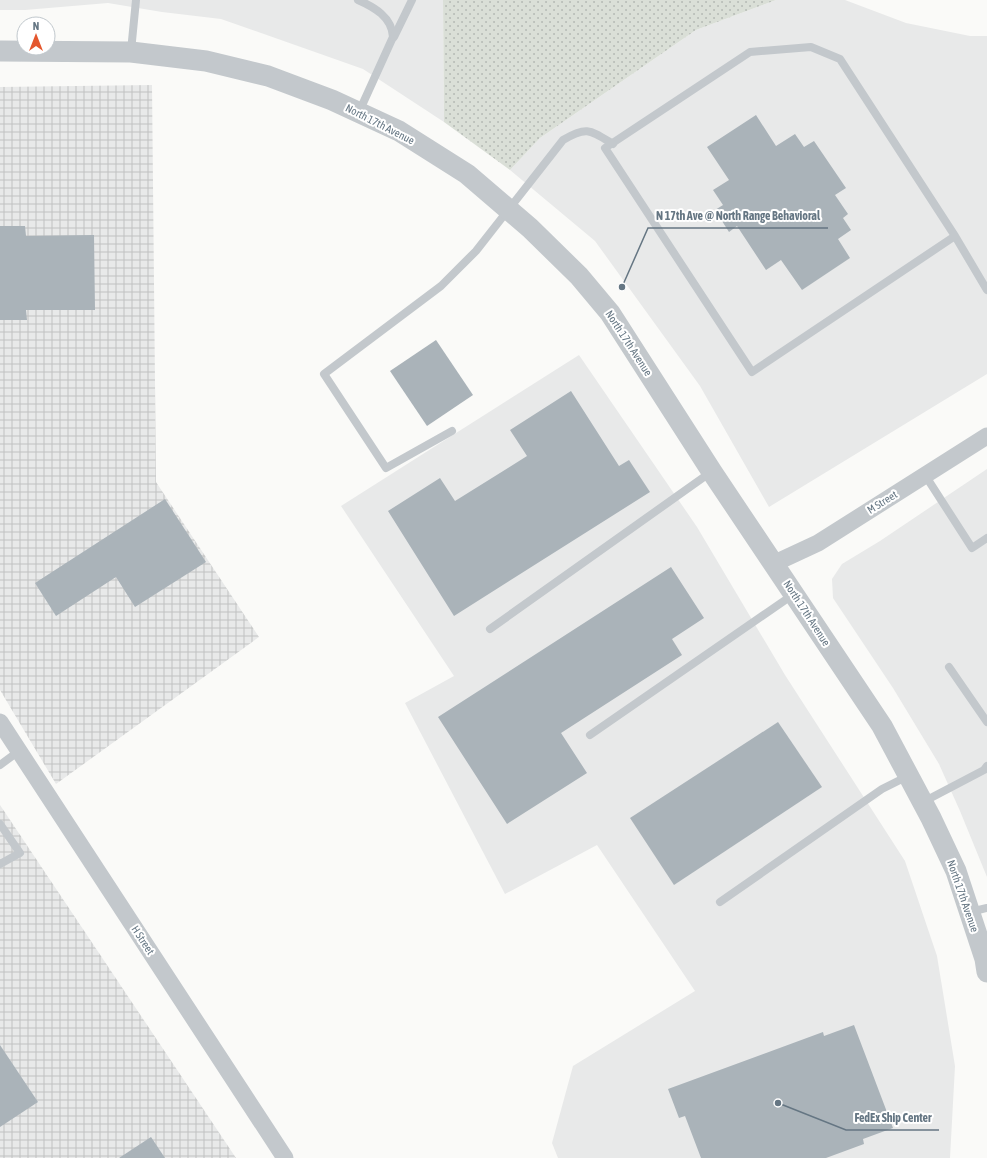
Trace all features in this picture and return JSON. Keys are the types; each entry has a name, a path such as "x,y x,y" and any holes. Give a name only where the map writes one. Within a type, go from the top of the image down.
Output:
{"street":[{"name":"North 17th Avenue","path":"0,51 131,52 206,60 268,76 332,100 399,131 467,174 509,210 579,276 610,313 712,472 775,563 882,726 909,775 956,871 978,910 987,972"},
{"name":"M Street","path":"775,563 818,543 987,436"},
{"name":"H Street","path":"0,722 285,1158"}],"lane":[{"path":"131,52 136,0"},
{"path":"358,0 375,9 388,21 393,30 392,43"},
{"path":"359,113 412,0"},
{"path":"955,236 752,372 606,148 750,52 811,47 840,59 955,236 987,290"},
{"path":"452,431 386,468 324,374 441,286 476,251 563,140 579,131 595,133 613,144"},
{"path":"490,629 712,472"},
{"path":"925,475 972,548 987,538"},
{"path":"590,735 795,594"},
{"path":"949,667 987,722"},
{"path":"0,765 19,750"},
{"path":"922,802 984,770 987,766"},
{"path":"720,902 882,789 909,775"},
{"path":"0,824 20,853 0,864"}],"shaded area":[{"path":"0,0 443,0 444,122 363,69 221,19 162,12 108,3 25,10 0,10"},
{"path":"443,0 776,0 696,30 540,138 510,170 444,122"},
{"path":"776,0 845,0 906,23 970,36 987,36 987,374 769,507 700,386 595,241 510,170 540,138 696,30"},
{"path":"152,85 156,482 259,637 56,784 0,690 0,87"},
{"path":"579,355 697,527 785,675 905,861 937,956 955,1066 950,1158 558,1158 552,1143 573,1066 695,991 597,845 505,894 405,703 454,676 341,506"},
{"path":"987,469 987,877 939,764 893,688 833,598 832,579 842,564 880,541"},
{"path":"0,805 236,1158 0,1158"}],"building":[{"path":"756,115 776,146 795,134 804,147 814,141 846,188 835,195 848,214 843,218 851,230 838,239 850,258 802,290 781,260 766,270 737,226 729,232 715,210 723,205 713,190 729,180 707,147"},
{"path":"0,226 25,226 26,236 94,235 95,310 26,310 27,320 0,320"},
{"path":"436,340 473,395 427,426 390,371"},
{"path":"571,391 619,466 629,460 650,492 454,616 388,511 440,478 455,501 527,456 510,430"},
{"path":"165,499 206,562 135,607 116,577 56,616 35,583"},
{"path":"671,567 704,618 672,639 682,655 561,733 587,773 507,824 438,717"},
{"path":"778,722 822,787 674,885 630,818"},
{"path":"854,1025 893,1128 863,1139 864,1144 826,1158 701,1158 685,1116 679,1118 668,1089 823,1032 824,1036"},
{"path":"0,1045 38,1102 0,1127"},
{"path":"151,1137 165,1158 119,1158"}],"place":[{"name":"N 17th Ave @ North Range Behavioral","path":"622,287"},
{"name":"FedEx Ship Center","path":"778,1103"}]}
